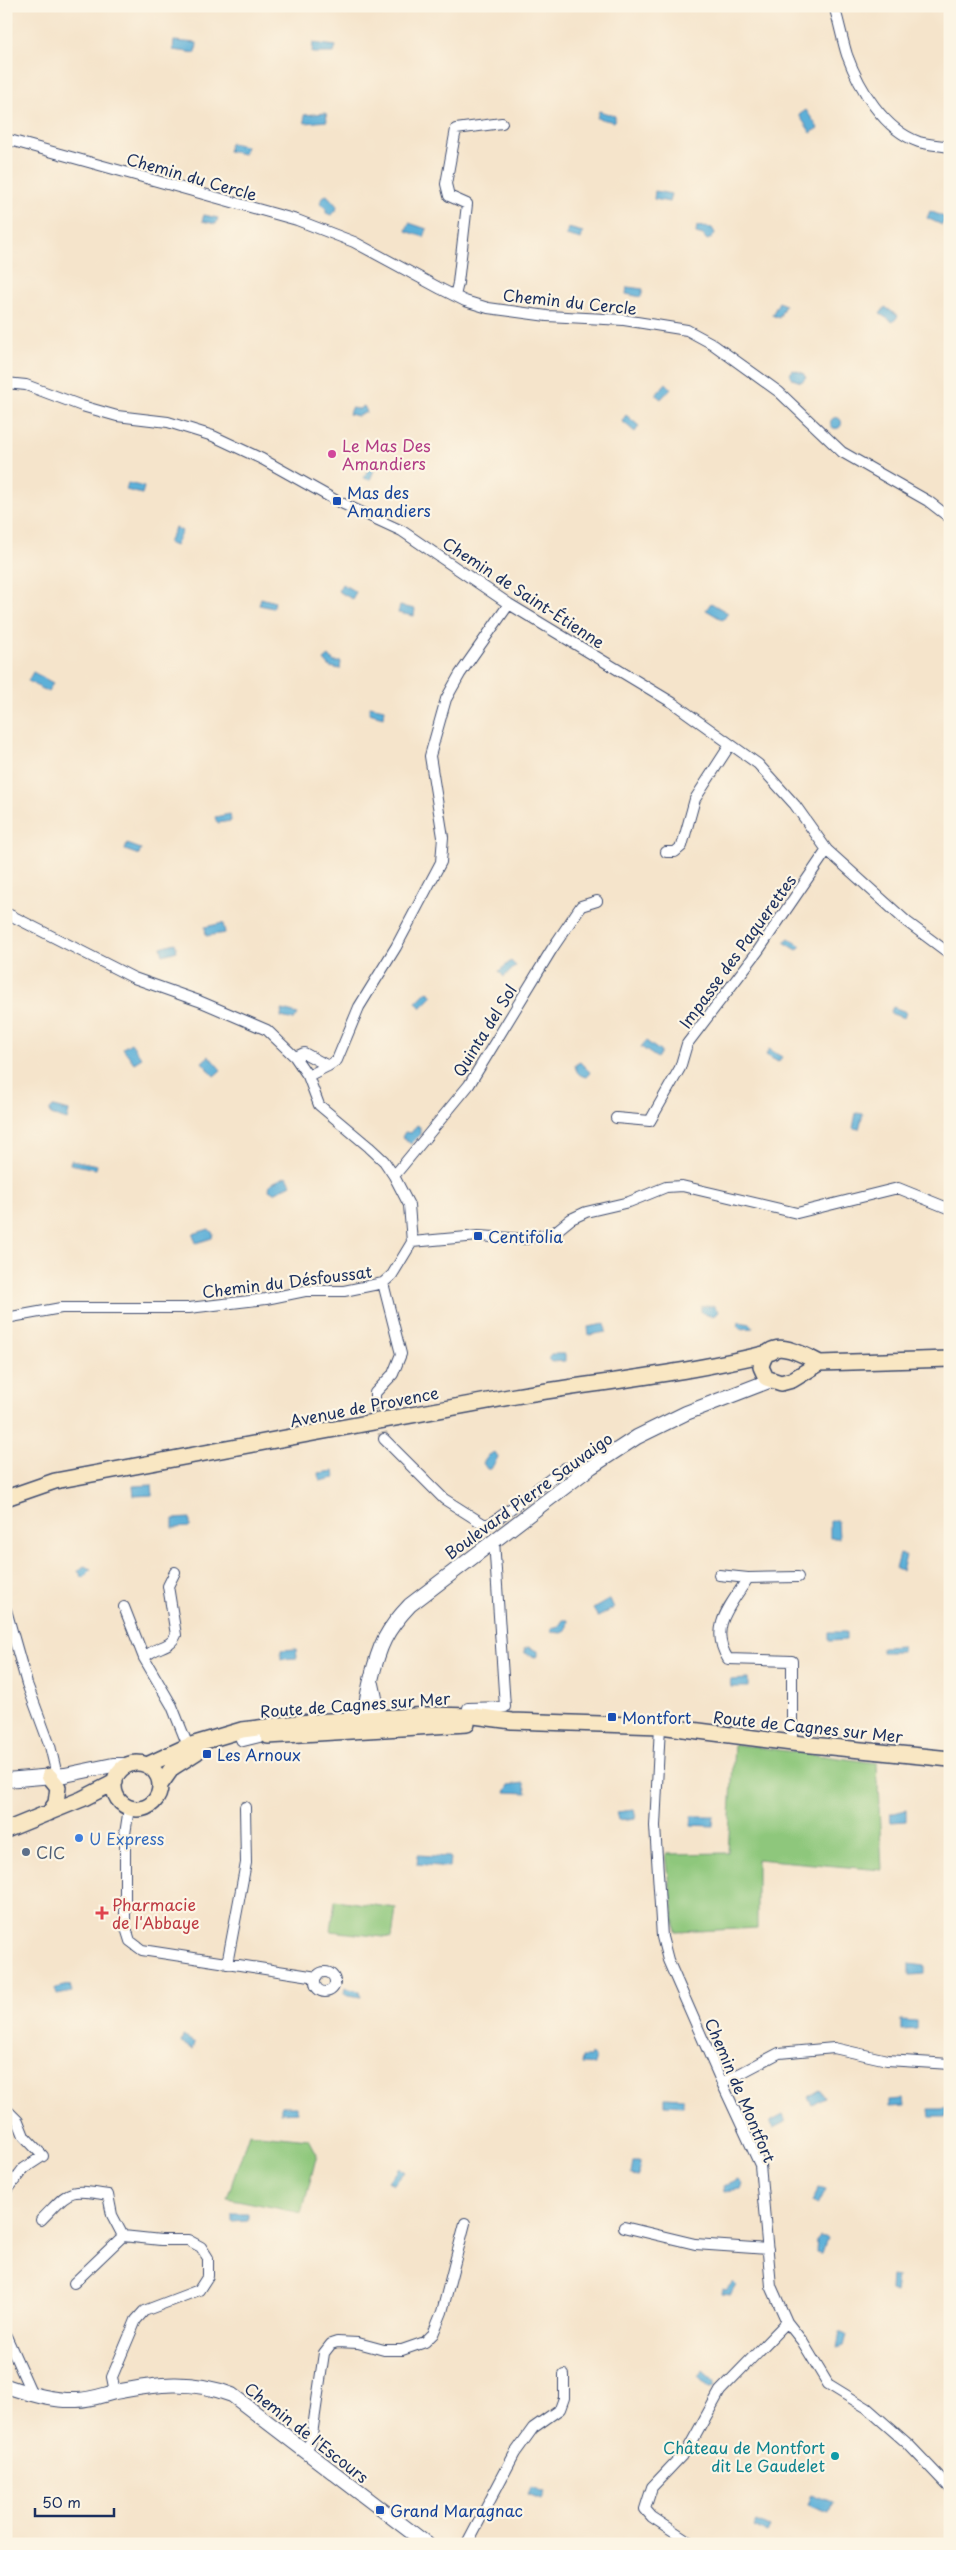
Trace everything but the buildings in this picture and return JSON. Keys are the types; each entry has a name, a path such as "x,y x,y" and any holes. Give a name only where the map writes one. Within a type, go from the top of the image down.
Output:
{"main road":[{"path":"820,1363 792,1349 782,1348 764,1358 764,1375 781,1383 792,1380 802,1372 820,1363 950,1359"},
{"name":"Avenue de Provence","path":"6,1498 55,1481 472,1404 604,1381 731,1362 772,1352"},
{"path":"801,1354 804,1362 802,1372"},
{"name":"Avenue de Provence","path":"731,1362 764,1375"},
{"path":"372,1719 384,1724 420,1722 432,1726"},
{"name":"Route de Cagnes sur Mer","path":"147,1765 188,1746 249,1728 297,1722 372,1719 660,1726 792,1744 950,1759"},
{"name":"Route de Cagnes sur Mer","path":"160,1785 172,1768 184,1759 198,1752 243,1739 280,1734 432,1726 467,1720"},
{"path":"141,1763 147,1765 159,1777 160,1785 159,1794 147,1807 129,1808 116,1789 121,1769 128,1765 141,1763"},
{"path":"49,1813 58,1795 58,1787 53,1776"},
{"path":"6,1830 82,1799 116,1789"}],"street":[{"path":"834,6 847,55 872,101 903,134 920,142 950,147"},
{"path":"455,296 467,204 449,196 446,184 456,129 502,123"},
{"name":"Chemin du Cercle","path":"6,139 297,220 354,242 455,296 488,308 547,316 624,320 687,330 711,343 779,392 842,452 928,501 950,518"},
{"name":"Chemin de Saint-Étienne","path":"6,383 26,385 82,406 117,416 168,422 213,436 262,459 337,501 402,531 509,604 673,703 758,764 795,805 827,850 907,922 950,954"},
{"path":"308,1076 337,1060 359,1007 396,947 441,862 444,837 430,756 446,699 460,674 509,604"},
{"path":"666,852 675,852 682,846 695,799 730,744"},
{"name":"Impasse des Paquerettes","path":"616,1118 650,1120 680,1068 687,1044 758,951 827,850"},
{"name":"Quinta del Sol","path":"394,1176 469,1085 547,957 581,906 597,901"},
{"path":"6,913 134,978 199,1001 267,1030 295,1057 308,1076 319,1105 369,1147 394,1176 409,1205 412,1242 478,1236 526,1239 556,1232 571,1219 586,1212 630,1202 666,1187 682,1186 797,1213 898,1188 950,1209"},
{"path":"295,1057 304,1053 328,1066"},
{"name":"Chemin du Désfoussat","path":"6,1318 61,1308 189,1308 266,1299 305,1290 344,1291 383,1283 392,1275 412,1242"},
{"path":"375,1403 375,1393 393,1374 401,1354 383,1283"},
{"name":"Boulevard Pierre Sauvaigo","path":"372,1719 364,1706 382,1639 394,1621 410,1605 590,1466 645,1433 686,1413 752,1386 764,1375"},
{"path":"384,1439 444,1499 485,1525 493,1522 565,1468 590,1466"},
{"path":"467,1720 468,1708 505,1707 494,1540"},
{"path":"144,1658 152,1650 170,1644 176,1635 168,1586 175,1572"},
{"path":"719,1575 748,1578 798,1577"},
{"path":"748,1578 721,1621 718,1635 721,1648 728,1659 792,1661 792,1744"},
{"path":"124,1606 144,1658 172,1706 188,1746"},
{"path":"6,1610 27,1684 50,1746 53,1776"},
{"path":"243,1739 266,1732 363,1726 372,1719"},
{"name":"Chemin de Montfort","path":"660,1726 655,1826 662,1936 668,1960 722,2084 760,2165 771,2286 787,2322 802,2341 828,2384 867,2408 908,2444 950,2488"},
{"path":"6,1780 93,1771 113,1765 128,1765"},
{"path":"93,1771 109,1776 116,1789"},
{"path":"6,1775 33,1778"},
{"path":"227,1964 246,1863 245,1807"},
{"path":"129,1808 124,1834 125,1925 130,1941 142,1950 317,1977"},
{"path":"722,2084 780,2053 825,2049 868,2054 888,2060 950,2064"},
{"path":"6,2109 18,2122 24,2136 43,2156 23,2169 6,2192"},
{"path":"41,2220 68,2193 78,2190 101,2194 108,2196 112,2216 123,2236"},
{"path":"305,2452 311,2441 324,2353 331,2344 337,2342 358,2343 384,2350 402,2350 429,2338 433,2334 442,2312 465,2224"},
{"path":"624,2227 695,2244 768,2249"},
{"path":"74,2283 123,2236 161,2240 188,2240 201,2247 208,2258 208,2276 200,2290 144,2311 136,2320 112,2377 115,2392"},
{"path":"693,2544 652,2517 645,2509 652,2487 688,2449 720,2391 787,2322"},
{"path":"6,2336 32,2394"},
{"path":"466,2544 520,2446 533,2428 560,2409 564,2398 564,2375"},
{"name":"Chemin de l'Escours","path":"6,2386 32,2394 79,2400 115,2392 174,2384 203,2385 232,2395 427,2544"}],"green space":[{"path":"734,1744 877,1763 882,1870 757,1859 757,1928 676,1932 666,1854 728,1853"},
{"path":"335,1900 396,1908 392,1938 331,1931"},
{"path":"249,2133 309,2139 317,2154 302,2213 227,2198"}],"water":[{"path":"174,41 197,43 196,53 173,50"},
{"path":"313,43 336,46 334,53 312,53"},
{"path":"806,110 818,128 811,133 799,115"},
{"path":"599,111 615,116 614,122 597,118"},
{"path":"326,113 327,121 305,123 304,115"},
{"path":"230,143 246,146 244,154 228,151"},
{"path":"655,191 671,194 669,202 654,199"},
{"path":"327,195 337,206 336,211 331,215 326,213 326,208 320,204 322,197"},
{"path":"930,211 946,218 942,225 927,218"},
{"path":"204,215 218,218 216,224 202,221"},
{"path":"409,223 427,229 424,237 406,231"},
{"path":"697,226 712,228 715,233 712,238 707,240 703,235 696,233"},
{"path":"568,228 583,232 581,239 566,235"},
{"path":"627,287 643,289 641,297 626,294"},
{"path":"779,302 785,305 779,318 772,315"},
{"path":"885,307 898,316 893,322 880,314"},
{"path":"793,370 803,373 806,378 801,382 792,379 790,374"},
{"path":"666,383 671,388 661,399 656,395"},
{"path":"364,406 367,412 358,416 349,414 351,408 359,409"},
{"path":"626,415 639,426 635,432 622,421"},
{"path":"836,417 842,423 836,429 830,423"},
{"path":"371,463 376,465 370,480 364,478"},
{"path":"128,483 144,487 142,494 126,490"},
{"path":"175,528 182,531 175,546 168,543"},
{"path":"342,584 356,592 352,599 338,591"},
{"path":"261,598 275,602 273,608 259,605"},
{"path":"711,603 728,613 723,620 706,610"},
{"path":"400,606 415,609 414,616 398,613"},
{"path":"329,656 334,662 341,662 340,669 330,667 324,660"},
{"path":"33,672 53,683 48,692 28,681"},
{"path":"370,706 384,709 383,717 369,713"},
{"path":"230,814 231,821 217,823 215,817"},
{"path":"127,844 141,849 139,855 125,850"},
{"path":"223,923 225,933 206,936 205,927"},
{"path":"789,938 801,946 797,950 784,942"},
{"path":"175,943 177,951 163,955 161,947"},
{"path":"511,961 516,966 504,977 499,971"},
{"path":"427,991 433,996 421,1008 416,1002"},
{"path":"893,1007 906,1012 904,1018 890,1013"},
{"path":"282,1010 298,1014 294,1020 281,1017"},
{"path":"646,1041 661,1052 657,1058 641,1047"},
{"path":"131,1043 142,1058 134,1063 123,1048"},
{"path":"769,1049 782,1057 778,1062 766,1055"},
{"path":"209,1056 221,1070 214,1076 202,1062"},
{"path":"580,1062 590,1072 587,1077 580,1075 576,1070 575,1065"},
{"path":"53,1107 69,1111 67,1120 51,1115 50,1110"},
{"path":"856,1113 863,1114 859,1129 853,1128"},
{"path":"417,1125 420,1127 420,1134 411,1144 402,1137 405,1132 411,1133"},
{"path":"71,1160 97,1165 96,1169 70,1164"},
{"path":"287,1176 291,1184 274,1193 269,1190 270,1184"},
{"path":"209,1229 213,1233 212,1238 196,1243 193,1234"},
{"path":"701,1306 714,1306 719,1312 713,1316 708,1315 701,1312"},
{"path":"739,1322 751,1324 753,1328 740,1329 737,1326"},
{"path":"605,1324 606,1332 589,1335 588,1327"},
{"path":"551,1354 565,1354 565,1361 551,1362 549,1358"},
{"path":"495,1452 498,1457 491,1469 487,1469 483,1463 489,1455"},
{"path":"334,1471 335,1478 320,1481 319,1473"},
{"path":"152,1485 153,1495 134,1496 133,1486"},
{"path":"190,1518 190,1527 173,1528 173,1519"},
{"path":"830,1521 838,1521 839,1538 830,1538"},
{"path":"900,1554 906,1556 902,1571 896,1569"},
{"path":"84,1566 92,1569 83,1578 78,1571"},
{"path":"610,1599 614,1608 598,1617 593,1609"},
{"path":"563,1620 568,1620 566,1631 562,1633 551,1632 551,1628 559,1626"},
{"path":"829,1632 846,1632 846,1640 829,1641"},
{"path":"902,1646 902,1652 882,1652 882,1647"},
{"path":"528,1647 538,1651 538,1656 535,1657 525,1653 524,1649"},
{"path":"296,1649 297,1658 281,1659 281,1650"},
{"path":"748,1679 748,1687 731,1687 730,1680"},
{"path":"524,1783 527,1793 505,1792 509,1785"},
{"path":"634,1810 636,1818 619,1820 617,1812"},
{"path":"906,1810 906,1821 891,1822 890,1814"},
{"path":"692,1816 714,1816 713,1826 691,1825"},
{"path":"418,1855 450,1857 449,1867 417,1864"},
{"path":"909,1964 925,1966 925,1974 909,1975"},
{"path":"70,1985 72,1992 57,1995 55,1988"},
{"path":"345,1988 359,1991 361,1997 344,1994"},
{"path":"901,2020 917,2021 917,2029 901,2030"},
{"path":"183,2036 195,2043 193,2049 181,2043"},
{"path":"591,2054 595,2057 595,2065 581,2064 582,2057 590,2057"},
{"path":"820,2090 824,2097 812,2104 808,2097"},
{"path":"665,2097 683,2098 682,2106 665,2105"},
{"path":"903,2099 904,2106 889,2107 889,2100"},
{"path":"281,2106 297,2106 297,2112 281,2113"},
{"path":"947,2106 945,2117 930,2117 929,2109 942,2109"},
{"path":"783,2115 786,2122 774,2128 770,2122"},
{"path":"633,2161 640,2161 639,2176 631,2175"},
{"path":"400,2167 405,2172 393,2185 388,2181"},
{"path":"738,2180 742,2184 740,2189 725,2191 724,2186"},
{"path":"819,2187 826,2189 818,2205 812,2202"},
{"path":"232,2214 248,2214 248,2221 232,2222"},
{"path":"820,2236 827,2238 822,2253 816,2252 817,2239"},
{"path":"891,2276 897,2277 895,2293 890,2291"},
{"path":"733,2282 736,2285 731,2294 722,2293 723,2289 726,2290"},
{"path":"840,2332 847,2335 844,2346 837,2348"},
{"path":"703,2371 715,2382 714,2387 710,2388 698,2377"},
{"path":"531,2487 544,2492 541,2499 528,2494"},
{"path":"812,2494 833,2502 829,2513 808,2505"},
{"path":"757,2521 770,2527 767,2533 754,2527"}],"tunnel":[{"path":"375,1403 384,1439"}],"place":[{"name":"Le Mas Des Amandiers","path":"332,454"},
{"name":"Mas des Amandiers","path":"337,501"},
{"name":"Centifolia","path":"478,1236"},
{"name":"Montfort","path":"612,1717"},
{"name":"Les Arnoux","path":"207,1754"},
{"name":"U Express","path":"79,1838"},
{"name":"CIC","path":"26,1852"},
{"name":"Pharmacie de l'Abbaye","path":"102,1913"},
{"name":"Château de Montfort dit Le Gaudelet","path":"835,2456"},
{"name":"Grand Maragnac","path":"380,2510"}]}
